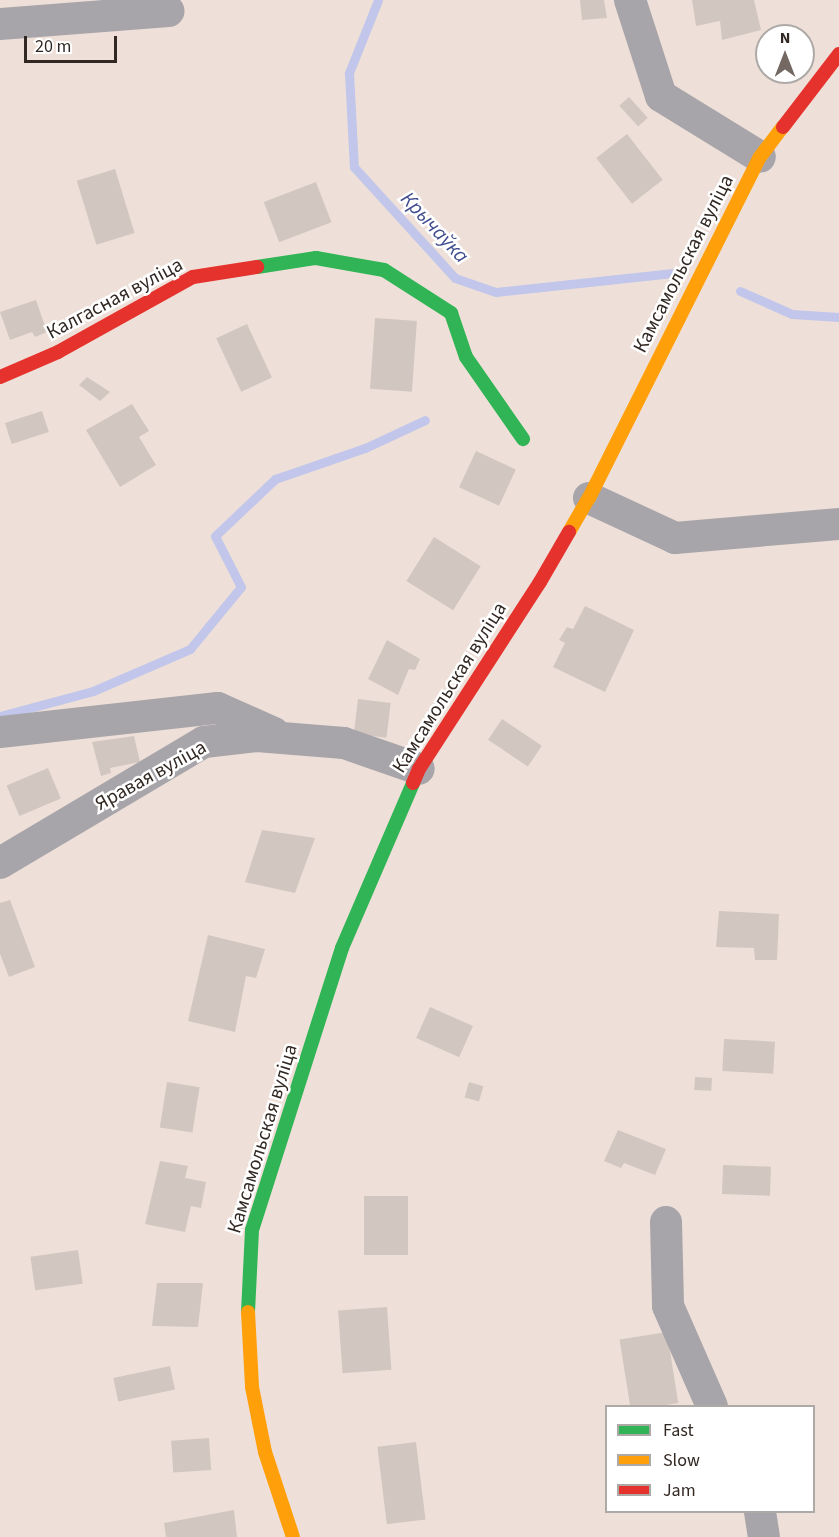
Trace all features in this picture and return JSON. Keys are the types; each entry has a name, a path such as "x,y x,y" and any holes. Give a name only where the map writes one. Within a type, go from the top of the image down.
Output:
{"main road":[{"name":"Камсамольская вуліца","path":"293,1537 265,1452 252,1388 248,1315 252,1230 342,948 419,769 540,582 589,498 760,157 839,54"},
{"name":"Калгасная вуліца","path":"0,377 58,352 193,278 316,258 384,270 451,313 466,357 523,439"}],"street":[{"path":"630,0 661,96 760,157"},
{"path":"0,24 168,11"},
{"path":"589,498 675,538 839,524"},
{"path":"0,732 218,708 286,738"},
{"name":"Яравая вуліца","path":"0,863 204,742 257,736 344,743 419,769"},
{"path":"666,1222 668,1306 711,1405"},
{"path":"760,1513 764,1537"}],"building":[{"path":"580,0 604,0 607,18 582,20"},
{"path":"692,0 754,0 760,24 755,24 755,32 722,40 720,21 696,26"},
{"path":"629,97 648,118 638,127 619,106"},
{"path":"627,134 663,180 632,204 596,158"},
{"path":"115,169 135,233 96,245 77,181"},
{"path":"316,182 331,222 279,242 264,202"},
{"path":"36,300 47,332 35,337 32,332 10,340 0,312"},
{"path":"375,318 417,321 412,392 370,389"},
{"path":"247,324 272,377 241,392 216,338"},
{"path":"87,377 110,392 100,401 79,385"},
{"path":"132,404 149,431 139,437 156,465 120,487 86,430"},
{"path":"42,411 49,432 12,444 5,423"},
{"path":"476,451 516,470 499,506 459,487"},
{"path":"434,537 481,566 453,610 406,581"},
{"path":"585,606 634,630 605,692 553,667 565,643 559,640 567,627 573,629"},
{"path":"387,640 420,659 415,670 409,669 398,695 368,679"},
{"path":"358,699 391,703 386,738 354,734"},
{"path":"502,719 542,746 528,767 488,740"},
{"path":"134,736 140,762 110,768 111,773 101,776 92,742"},
{"path":"48,768 61,798 19,816 7,786"},
{"path":"262,830 315,838 295,893 245,882"},
{"path":"10,900 35,967 9,977 0,954 0,903"},
{"path":"719,911 779,914 777,960 755,960 754,948 716,947"},
{"path":"208,935 265,949 256,978 246,976 235,1032 188,1021"},
{"path":"430,1007 473,1026 459,1057 416,1038"},
{"path":"724,1039 775,1042 773,1074 722,1071"},
{"path":"695,1077 712,1078 711,1091 694,1090"},
{"path":"167,1082 200,1087 192,1133 160,1127"},
{"path":"469,1082 483,1086 479,1102 465,1097"},
{"path":"618,1130 666,1149 655,1175 624,1163 621,1168 604,1161"},
{"path":"160,1161 188,1166 185,1178 206,1182 201,1208 191,1206 185,1232 145,1224"},
{"path":"723,1165 771,1167 770,1196 722,1194"},
{"path":"364,1196 408,1196 408,1255 364,1255"},
{"path":"78,1250 83,1284 35,1290 30,1257"},
{"path":"157,1283 203,1283 198,1327 152,1326"},
{"path":"387,1307 391,1370 343,1373 338,1310"},
{"path":"667,1332 678,1403 630,1405 620,1340"},
{"path":"170,1366 175,1389 118,1402 113,1378"},
{"path":"209,1438 211,1470 173,1473 171,1441"},
{"path":"416,1442 426,1519 387,1524 377,1447"},
{"path":"234,1510 237,1537 166,1537 164,1523"}],"waterway":[{"name":"Крычаўка","path":"378,0 349,73 354,167 455,278 496,292 673,273"},
{"name":"Крычаўка","path":"740,291 792,314 839,317"},
{"path":"0,716 93,691 190,649 241,587 215,536 275,479 365,448 425,420"}],"traffic: fast":[{"path":"257,267 316,258 384,270 451,313 466,357 523,439"},
{"path":"248,1312 252,1230 342,948 413,783"}],"traffic: slow":[{"path":"569,532 589,498 760,157 783,127"},
{"path":"248,1312 252,1387 265,1452 293,1537"}],"traffic: jam":[{"path":"783,127 839,54"},
{"path":"0,377 58,352 193,277 257,267"},
{"path":"413,783 419,769 540,582 569,532"}]}
